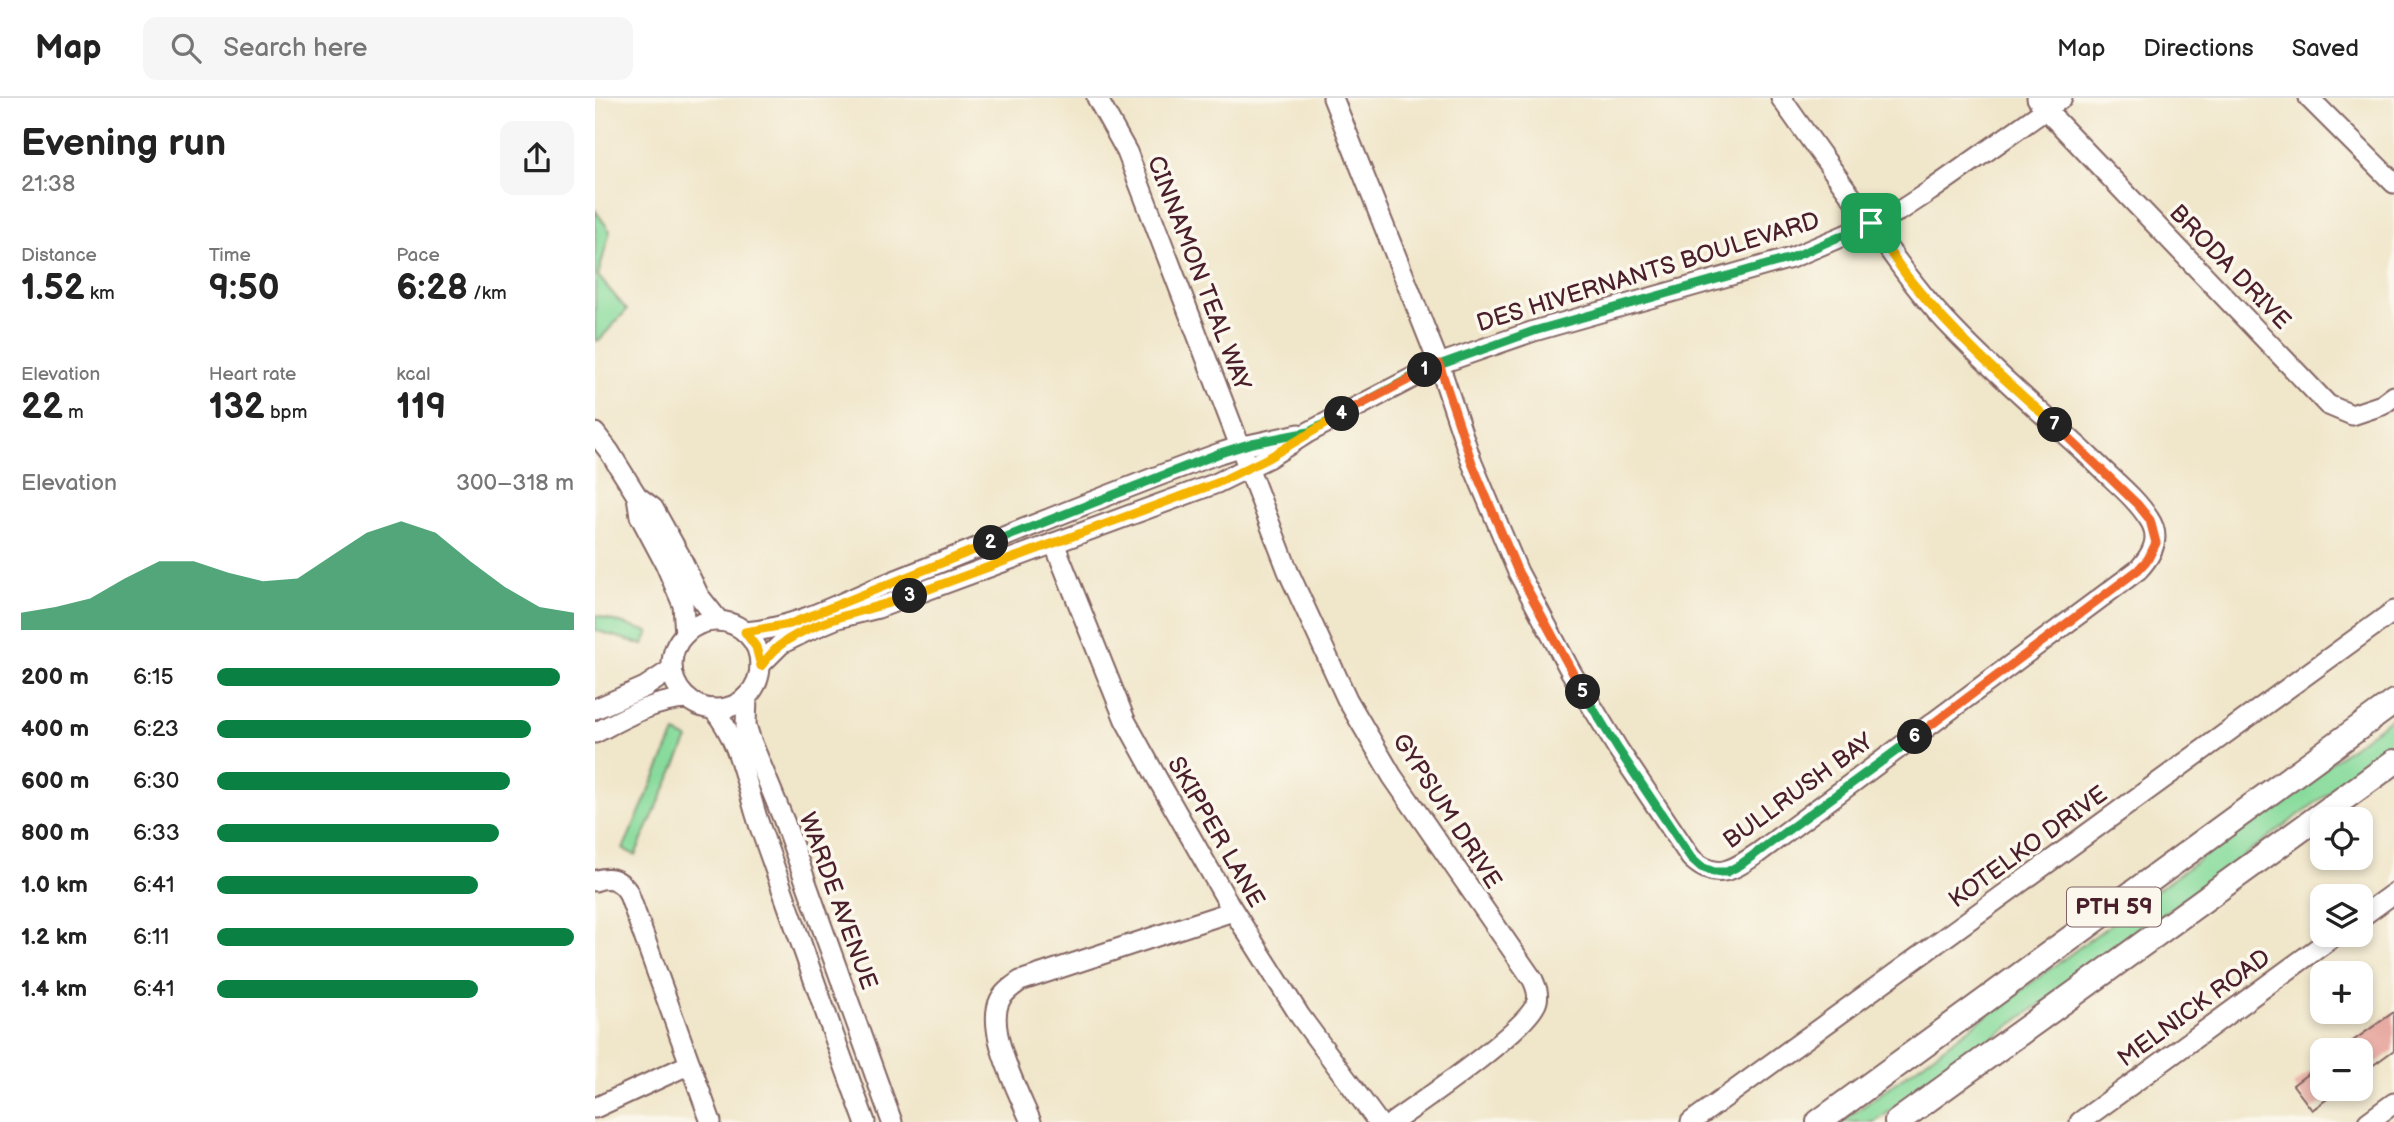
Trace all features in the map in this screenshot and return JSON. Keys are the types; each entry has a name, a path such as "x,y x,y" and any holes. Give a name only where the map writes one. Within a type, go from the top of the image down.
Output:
{"main road":[{"name":"PTH 59","path":"1819,1122 2394,702"},
{"name":"PTH 59","path":"1897,1122 2394,762"}],"street":[{"name":"CINNAMON TEAL WAY","path":"1097,98 1127,152 1248,468"},
{"path":"1333,98 1439,364"},
{"path":"1780,98 1871,223"},
{"name":"DES HIVERNANTS BOULEVARD","path":"760,665 781,644 807,631 1195,492 1268,458 1309,432 1439,364 1534,331 1791,258 1901,209 1930,191 2042,104 2062,98"},
{"path":"2309,98 2394,183"},
{"name":"BRODA DRIVE","path":"2042,104 2328,405 2352,415 2382,405 2394,396"},
{"name":"BULLRUSH BAY","path":"1439,364 1472,463 1518,572 1571,672 1618,749 1691,858 1701,867 1714,872 1727,872 1758,853 2138,570 2148,559 2156,543 2150,520 2138,505 1953,330 1913,284 1871,223"},
{"name":"DES HIVERNANTS BOULEVARD","path":"745,632 790,624 883,585 1239,447 1309,432"},
{"path":"595,433 638,496 653,508 699,596 719,621"},
{"name":"GYPSUM DRIVE","path":"1248,468 1288,571 1347,699 1392,776 1537,989 1538,999 1519,1026 1394,1122"},
{"path":"638,496 641,516 683,605 685,634"},
{"name":"SKIPPER LANE","path":"1054,543 1125,720 1233,911 1300,1016 1378,1122"},
{"name":"KOTELKO DRIVE","path":"1691,1122 2394,611"},
{"path":"719,621 745,632 756,647 760,665 754,687 747,696 732,706 713,709 688,699 675,681 672,669 674,650 685,634 695,626 719,621"},
{"path":"595,709 645,687 672,669"},
{"name":"WARDE AVENUE","path":"747,696 746,725 750,738 784,821 892,1122"},
{"path":"595,733 658,704 688,699"},
{"name":"WARDE AVENUE","path":"713,709 723,720 735,746 756,817 865,1122"},
{"path":"595,881 610,878 621,881 628,892 711,1122"},
{"path":"2373,908 2394,893"},
{"path":"1031,1122 996,1027 998,1006 1007,991 1020,981 1233,911"},
{"name":"MELNICK ROAD","path":"2080,1122 2319,947"},
{"path":"595,1108 691,1064"},
{"path":"2368,1122 2394,1103"}],"green space":[{"path":"595,210 610,231 598,276 627,310 595,341"},
{"path":"595,615 649,632 643,645 595,630"},
{"path":"2394,716 2394,745 2084,973 1875,1122 1842,1122"},
{"path":"675,733 688,739 635,855 623,849"}],"building":[{"path":"2394,1012 2394,1050 2373,1065 2373,1038 2357,1038"},
{"path":"2310,1072 2310,1101 2324,1101 2312,1110 2293,1085"}],"route":[{"path":"1871,223 1791,258 1482,348 1439,364 1407,379 1309,432 1252,443 1220,453 790,624 745,632 756,647 761,666 781,644 838,618 878,607 1217,483 1439,364 1472,463 1518,572 1571,672 1618,749 1691,858 1701,867 1714,872 1727,872 1758,853 2138,570 2148,559 2156,543 2150,520 2138,505 2064,432 1953,330 1913,284 1871,223"}]}
